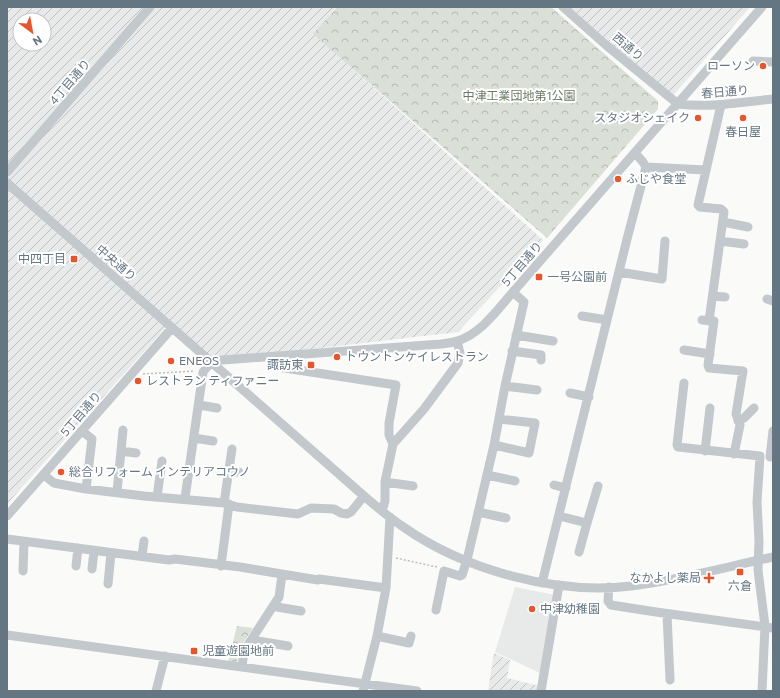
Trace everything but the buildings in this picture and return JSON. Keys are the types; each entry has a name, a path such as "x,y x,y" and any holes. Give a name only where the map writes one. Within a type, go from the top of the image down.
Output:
{"street":[{"name":"4丁目通り","path":"7,172 150,7"},
{"name":"西通り","path":"563,7 607,46 678,104"},
{"name":"5丁目通り","path":"210,361 441,344 457,341 475,332 488,321 762,7"},
{"path":"753,61 773,62"},
{"name":"春日通り","path":"678,104 696,106 721,105 773,99"},
{"path":"721,105 698,205 700,207 721,209 724,212 713,296 706,320 714,321 708,365 709,368 743,371 736,414 740,425 734,454"},
{"path":"542,582 566,488 580,445 589,397 591,373 597,348 607,320 646,167 644,162 635,153"},
{"path":"646,167 706,170"},
{"name":"中央通り","path":"7,183 364,496 401,526 436,547 492,570 542,582 585,588 629,586 665,581 773,557"},
{"path":"723,222 748,227"},
{"path":"720,241 744,244"},
{"path":"619,272 661,283 667,246"},
{"path":"436,610 444,570 460,576 462,575 467,560 494,445 512,351 524,302 513,292"},
{"path":"713,296 725,297"},
{"path":"582,316 607,320"},
{"name":"5丁目通り","path":"7,516 172,328"},
{"path":"516,335 544,336 553,341"},
{"path":"382,510 385,500 385,482 393,444 424,409 458,363 460,353 457,341"},
{"path":"684,350 710,354"},
{"path":"512,351 541,355 541,360"},
{"path":"276,356 278,367 396,385 389,423 389,435 393,444"},
{"path":"185,498 203,372 210,361"},
{"path":"685,383 685,408 677,445 678,448 768,457"},
{"path":"505,386 537,390"},
{"path":"570,393 589,397"},
{"path":"199,405 217,408"},
{"path":"738,421 744,418 754,408"},
{"path":"704,451 711,413"},
{"path":"494,445 528,453 535,423 499,420"},
{"path":"117,492 123,430"},
{"path":"82,431 92,438 86,489"},
{"path":"762,691 769,627 758,570 757,502 773,431"},
{"path":"194,438 213,441"},
{"path":"221,566 232,450"},
{"path":"121,451 136,453"},
{"path":"157,497 162,461"},
{"path":"229,471 239,472"},
{"path":"44,475 54,483 86,489 157,497 185,498 226,503 237,507 298,514 311,508 334,509 341,513 347,514 351,512 364,496"},
{"path":"487,475 514,481"},
{"path":"385,482 413,486"},
{"path":"554,485 566,488"},
{"path":"583,548 587,523 598,491"},
{"path":"478,512 506,518"},
{"path":"559,516 587,523"},
{"path":"364,687 377,636 386,588 390,517"},
{"path":"7,539 169,560 175,559 318,580 386,588"},
{"path":"142,556 144,541"},
{"path":"23,571 24,542"},
{"path":"76,566 78,548"},
{"path":"92,569 94,550"},
{"path":"108,584 112,553"},
{"path":"242,667 244,651 279,597 282,575"},
{"path":"541,691 559,585"},
{"path":"609,587 608,601 611,605 769,627"},
{"path":"274,605 277,608 301,611"},
{"path":"667,675 666,645 668,614"},
{"path":"7,635 242,667 364,687 417,691"},
{"path":"377,636 409,643 411,636"},
{"path":"252,640 288,646"},
{"path":"156,691 165,656"}],"path":[{"path":"134,371 139,374 205,370"},
{"path":"388,558 401,559 444,570"}],"shaded area":[{"path":"7,7 336,7 314,34 543,240 458,332 209,361 168,325 7,504"},
{"path":"566,7 750,7 671,98"},
{"path":"515,587 555,595 542,674 495,652"},
{"path":"494,653 510,660 507,678 540,686 539,691 488,691"}],"green space":[{"name":"中津工業団地第1公園","path":"337,7 551,7 658,101 658,109 547,238 313,34"},
{"path":"237,626 253,628 239,649 237,662 228,662"}],"place":[{"name":"ローソン","path":"763,66"},
{"name":"スタジオシェイク","path":"698,118"},
{"name":"春日屋","path":"743,118"},
{"name":"ふじや食堂","path":"618,179"},
{"name":"中四丁目","path":"74,259"},
{"name":"一号公園前","path":"539,277"},
{"name":"トウントンケイレストラン","path":"337,357"},
{"name":"ENEOS","path":"171,361"},
{"name":"諏訪東","path":"311,365"},
{"name":"レストラン ティファニー","path":"138,381"},
{"name":"総合リフォーム インテリアコウノ","path":"61,472"},
{"name":"六倉","path":"740,572"},
{"name":"なかよし薬局","path":"709,578"},
{"name":"中津幼稚園","path":"532,609"},
{"name":"児童遊園地前","path":"194,651"}]}
